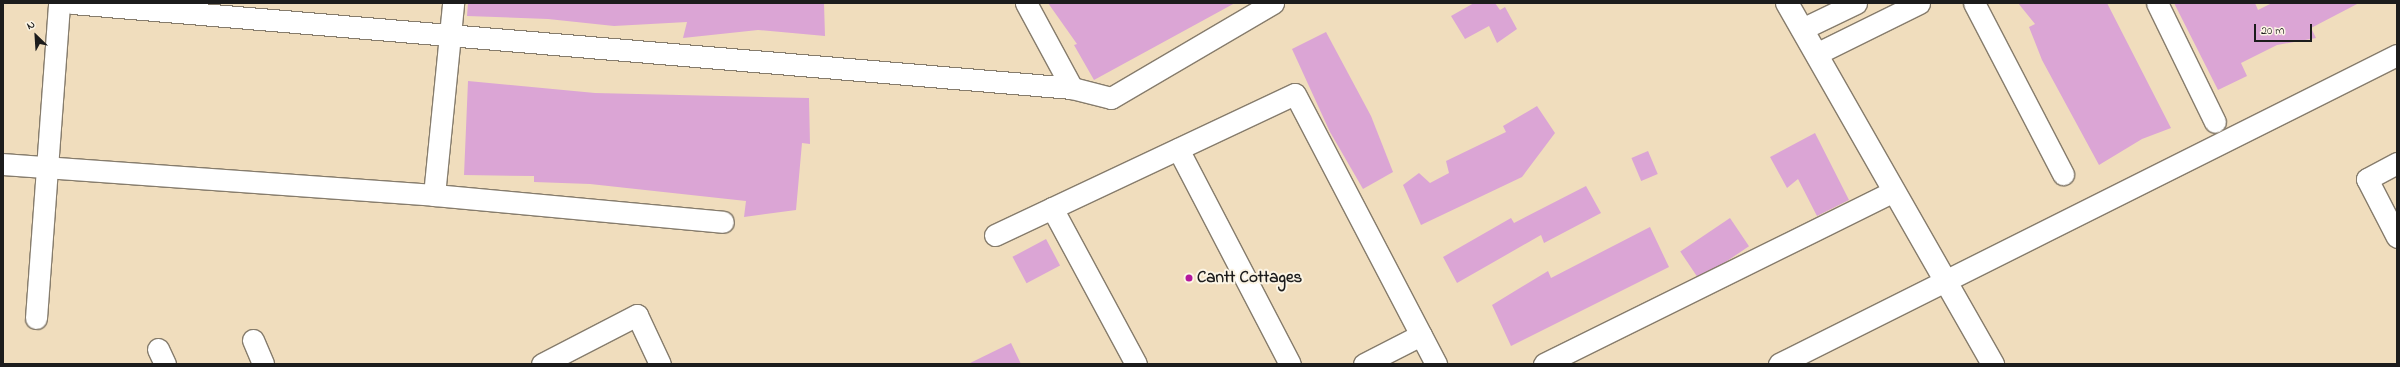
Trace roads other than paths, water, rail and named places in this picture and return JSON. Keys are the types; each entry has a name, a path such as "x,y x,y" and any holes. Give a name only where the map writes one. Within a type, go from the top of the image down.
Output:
{"main road":[{"path":"1787,3 1993,364"}],"street":[{"path":"36,318 59,3"},
{"path":"72,3 1072,88 1111,98 1273,3"},
{"path":"434,195 453,3"},
{"path":"1026,3 1072,88"},
{"path":"1802,29 1856,3"},
{"path":"1816,54 1919,3"},
{"path":"1974,3 2063,174"},
{"path":"2156,3 2215,122"},
{"path":"1779,364 1946,283 2397,55"},
{"path":"995,235 1295,94 1436,364"},
{"path":"1178,149 1290,364"},
{"path":"2397,162 2367,179 2397,238"},
{"path":"3,164 434,195 723,222"},
{"path":"1544,364 1894,191"},
{"path":"1052,208 1136,364"},
{"path":"542,364 637,315 660,364"},
{"path":"1364,364 1421,335"},
{"path":"253,340 264,364"}],"place":[{"name":"Cantt Cottages","path":"1189,278"}]}
